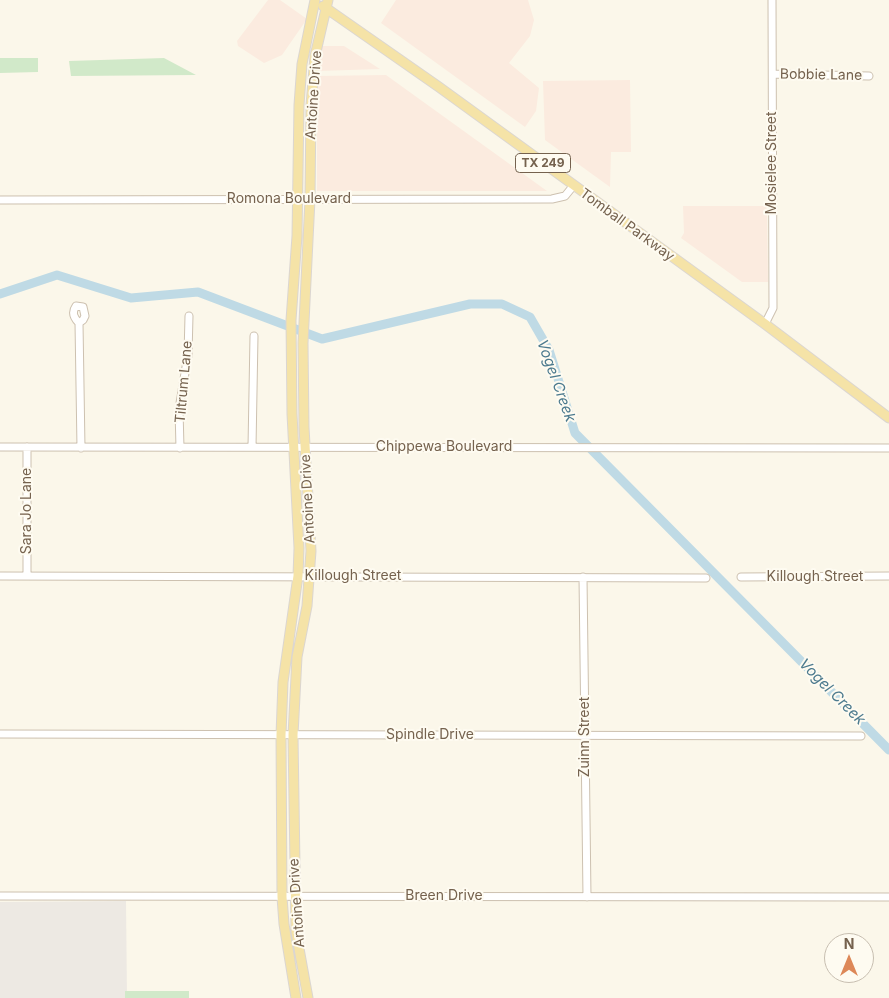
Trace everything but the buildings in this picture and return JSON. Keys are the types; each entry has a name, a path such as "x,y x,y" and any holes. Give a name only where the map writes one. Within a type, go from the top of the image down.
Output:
{"main road":[{"name":"Tomball Parkway","path":"315,0 327,4 765,324 889,418"},
{"name":"Antoine Drive","path":"296,998 284,924 282,897 281,735 286,655 298,576 299,519 294,448 291,320 298,199 299,105 302,64 315,0"},
{"name":"Antoine Drive","path":"308,998 296,932 293,735 297,657 310,576 310,511 305,448 303,344 310,199 311,105 315,56 327,4"},
{"path":"299,105 311,105"},
{"path":"294,270 306,272"},
{"path":"292,378 304,377"},
{"path":"286,655 297,657"},
{"path":"282,815 293,815"},
{"path":"294,986 306,984"}],"street":[{"name":"Mosielee Street","path":"765,324 773,308 772,0"},
{"name":"Bobbie Lane","path":"773,74 869,76"},
{"name":"Romona Boulevard","path":"0,200 552,199 565,196 574,185"},
{"name":"Tiltrum Lane","path":"180,448 179,409 188,355 189,316"},
{"path":"79,323 81,448"},
{"path":"252,448 254,336"},
{"name":"Chippewa Boulevard","path":"0,447 889,448"},
{"name":"Sara Jo Lane","path":"27,447 27,576"},
{"name":"Killough Street","path":"0,576 706,578"},
{"name":"Killough Street","path":"741,577 889,576"},
{"name":"Zuinn Street","path":"583,577 587,897"},
{"name":"Spindle Drive","path":"0,734 861,736"},
{"name":"Breen Drive","path":"0,896 889,897"}],"shaded area":[{"path":"268,0 280,0 307,19 282,55 264,63 238,46 237,41"},
{"path":"396,0 528,0 534,20 530,36 509,63 539,88 536,111 525,127 381,23"},
{"path":"322,46 344,46 380,69 318,71"},
{"path":"386,75 547,191 317,191 317,76"},
{"path":"630,80 631,152 611,152 610,187 545,140 543,81"},
{"path":"683,206 767,206 768,282 742,282 681,238 684,233"},
{"path":"126,901 127,998 0,998 0,902"}],"green space":[{"path":"0,58 38,58 38,72 0,73"},
{"path":"164,58 196,75 71,76 69,61"},
{"path":"125,991 189,991 189,998 125,998"}],"waterway":[{"name":"Vogel Creek","path":"0,294 57,275 131,298 198,292 322,339 470,304 502,304 530,317 549,350 575,433 889,750"}]}
